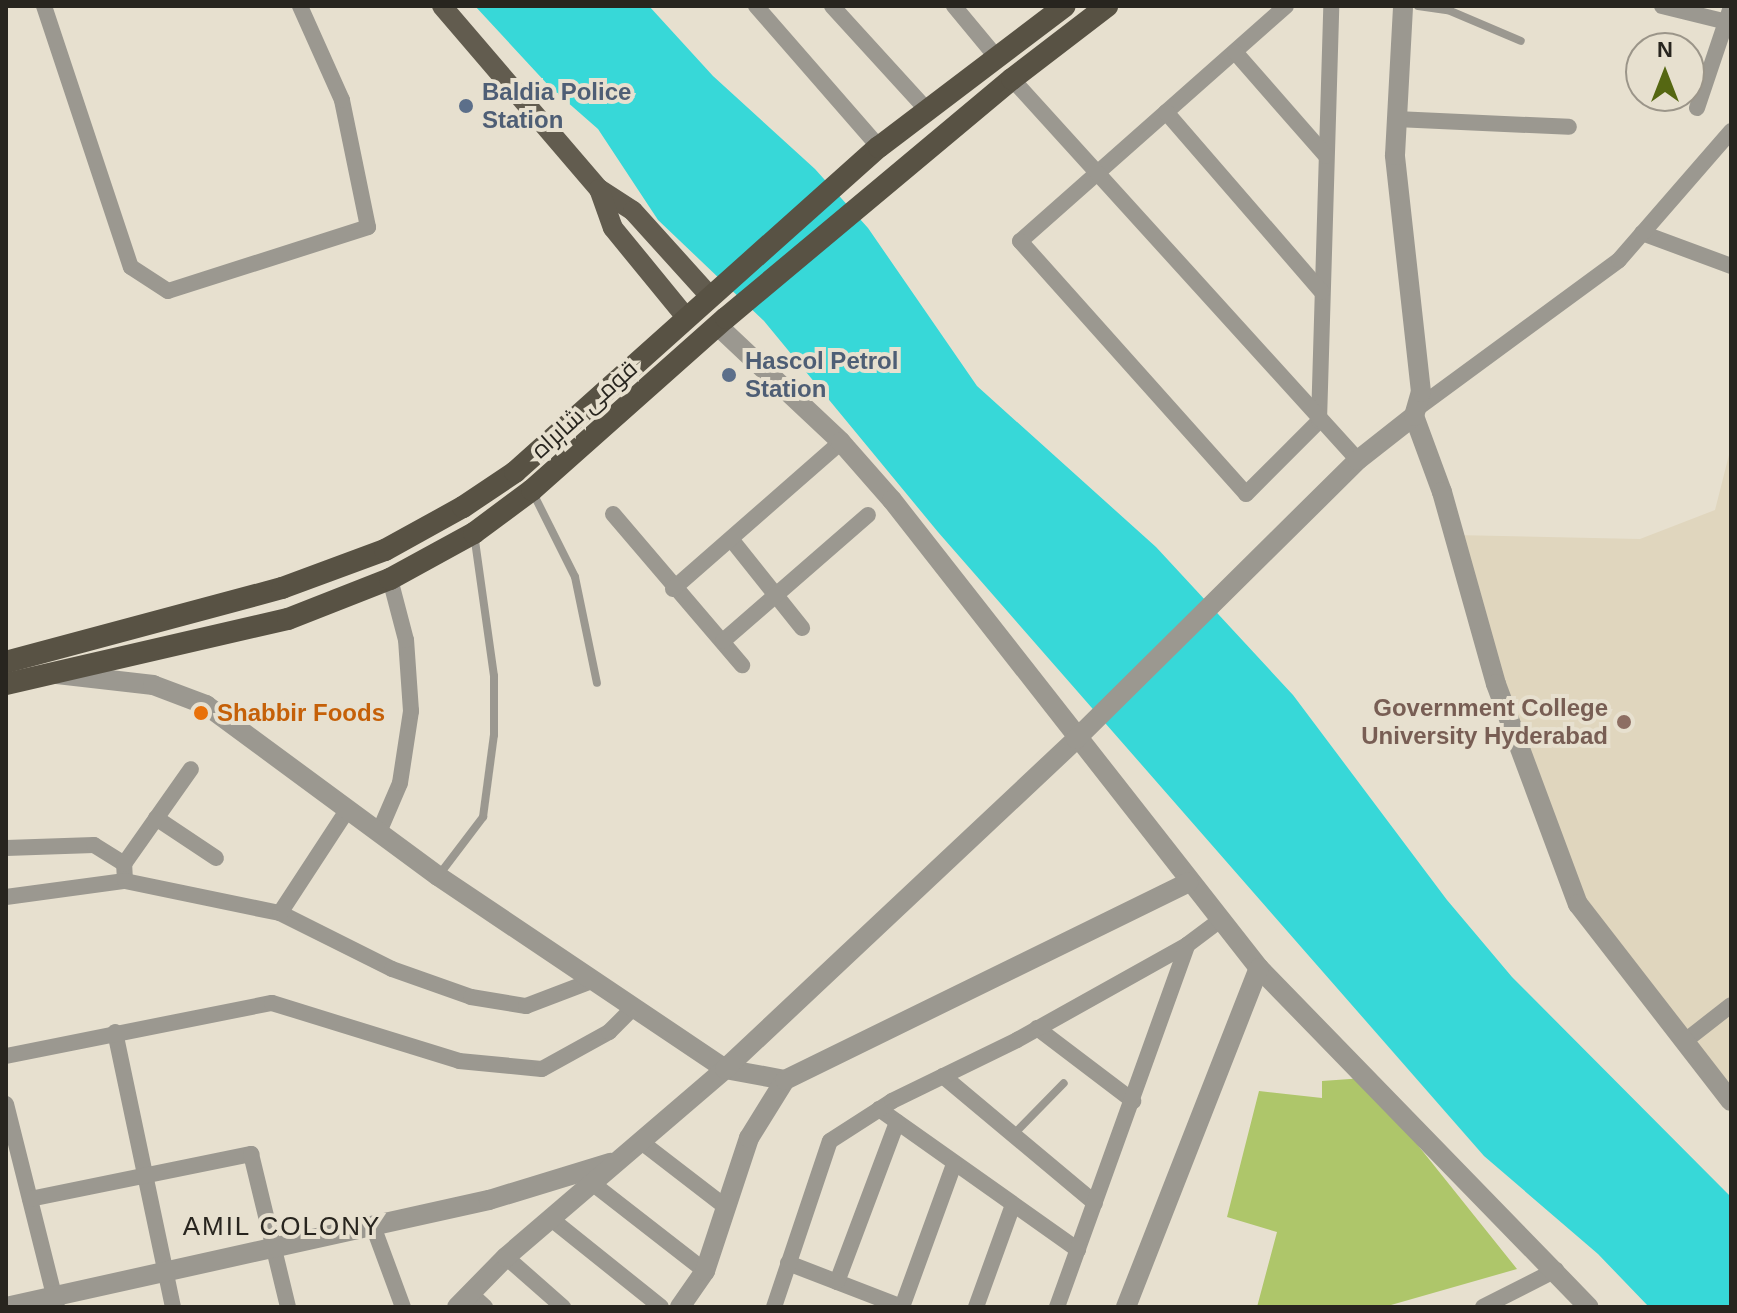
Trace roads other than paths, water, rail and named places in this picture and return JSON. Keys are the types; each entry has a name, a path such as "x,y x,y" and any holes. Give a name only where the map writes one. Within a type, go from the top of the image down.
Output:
{"highway":[{"name":"قومی شاہراہ","path":"6,662 297,583 385,550 515,472 685,316 879,147 1065,6"},
{"name":"قومی شاہراہ","path":"6,684 288,619 390,579 474,533 532,490 722,322 1012,79 1107,6"},
{"path":"515,472 532,490"}],"main road":[{"path":"442,6 599,189 633,211 712,292"},
{"path":"599,189 613,228 685,316"}],"street":[{"path":"44,6 131,267 168,291 368,227 342,100 300,6"},
{"path":"756,6 879,147"},
{"path":"832,6 928,111"},
{"path":"954,6 998,59"},
{"path":"1286,6 1020,241 1246,494 1319,421 1331,6"},
{"path":"1403,6 1395,155 1421,392 1416,411 1496,684 1578,904 1731,1101"},
{"path":"1662,6 1729,14 1705,84"},
{"path":"1235,52 1326,156"},
{"path":"1012,79 1319,421 1358,460"},
{"path":"1166,112 1322,292"},
{"path":"1396,119 1569,127"},
{"path":"471,1303 506,1257 725,1069 1076,739 1358,460 1416,411 1619,260 1731,131"},
{"path":"1642,233 1731,266"},
{"path":"722,322 841,442 1218,922 1589,1307"},
{"path":"673,589 841,442"},
{"path":"613,514 673,589 742,665"},
{"path":"723,641 868,515"},
{"path":"731,539 802,628"},
{"path":"379,832 400,783 411,711 406,640 390,579"},
{"path":"55,674 153,685 206,705 438,876 725,1069 785,1080"},
{"path":"125,873 156,818 191,769"},
{"path":"280,913 348,809"},
{"path":"156,818 216,858"},
{"path":"6,848 94,845 125,873"},
{"path":"6,897 125,873 280,913 368,960 471,997 526,1006 594,980"},
{"path":"680,1307 705,1271 749,1138 785,1080 1188,883"},
{"path":"774,1307 830,1141 879,1109 1037,1028 1187,945 1218,922"},
{"path":"1057,1307 1187,945"},
{"path":"1126,1307 1259,968"},
{"path":"6,1056 272,1003 459,1061 542,1069 609,1032 634,1007"},
{"path":"1685,1041 1731,1005"},
{"path":"1037,1028 1133,1101"},
{"path":"115,1032 173,1307"},
{"path":"943,1076 1095,1203"},
{"path":"6,1104 55,1302"},
{"path":"879,1109 1078,1250"},
{"path":"837,1282 897,1122"},
{"path":"640,1141 727,1208"},
{"path":"30,1199 251,1154 288,1307"},
{"path":"6,1307 55,1302 165,1272 489,1200 618,1161"},
{"path":"788,1263 902,1307 954,1164"},
{"path":"592,1183 705,1271"},
{"path":"976,1307 1013,1205"},
{"path":"550,1218 661,1307"},
{"path":"373,1226 403,1307"},
{"path":"506,1257 563,1307"},
{"path":"1483,1307 1556,1270"}],"lane":[{"path":"1418,6 1448,10 1521,41"},
{"path":"532,490 575,577 597,683"},
{"path":"438,876 483,817 494,735 494,676 474,533"},
{"path":"1013,1135 1064,1083"}],"water":[{"path":"475,6 649,6 713,76 815,169 868,228 977,386 1156,547 1293,695 1447,900 1512,977 1731,1197 1731,1307 1649,1307 1598,1254 1484,1156 938,532 764,321 658,220 598,129 549,86"}],"place":[{"name":"Baldia Police Station","path":"466,106"},
{"name":"Hascol Petrol Station","path":"729,375"},
{"name":"Shabbir Foods","path":"201,713"},
{"name":"Government College University Hyderabad","path":"1624,722"}],"district":[{"name":"AMIL COLONY","path":"282,1227"}]}
